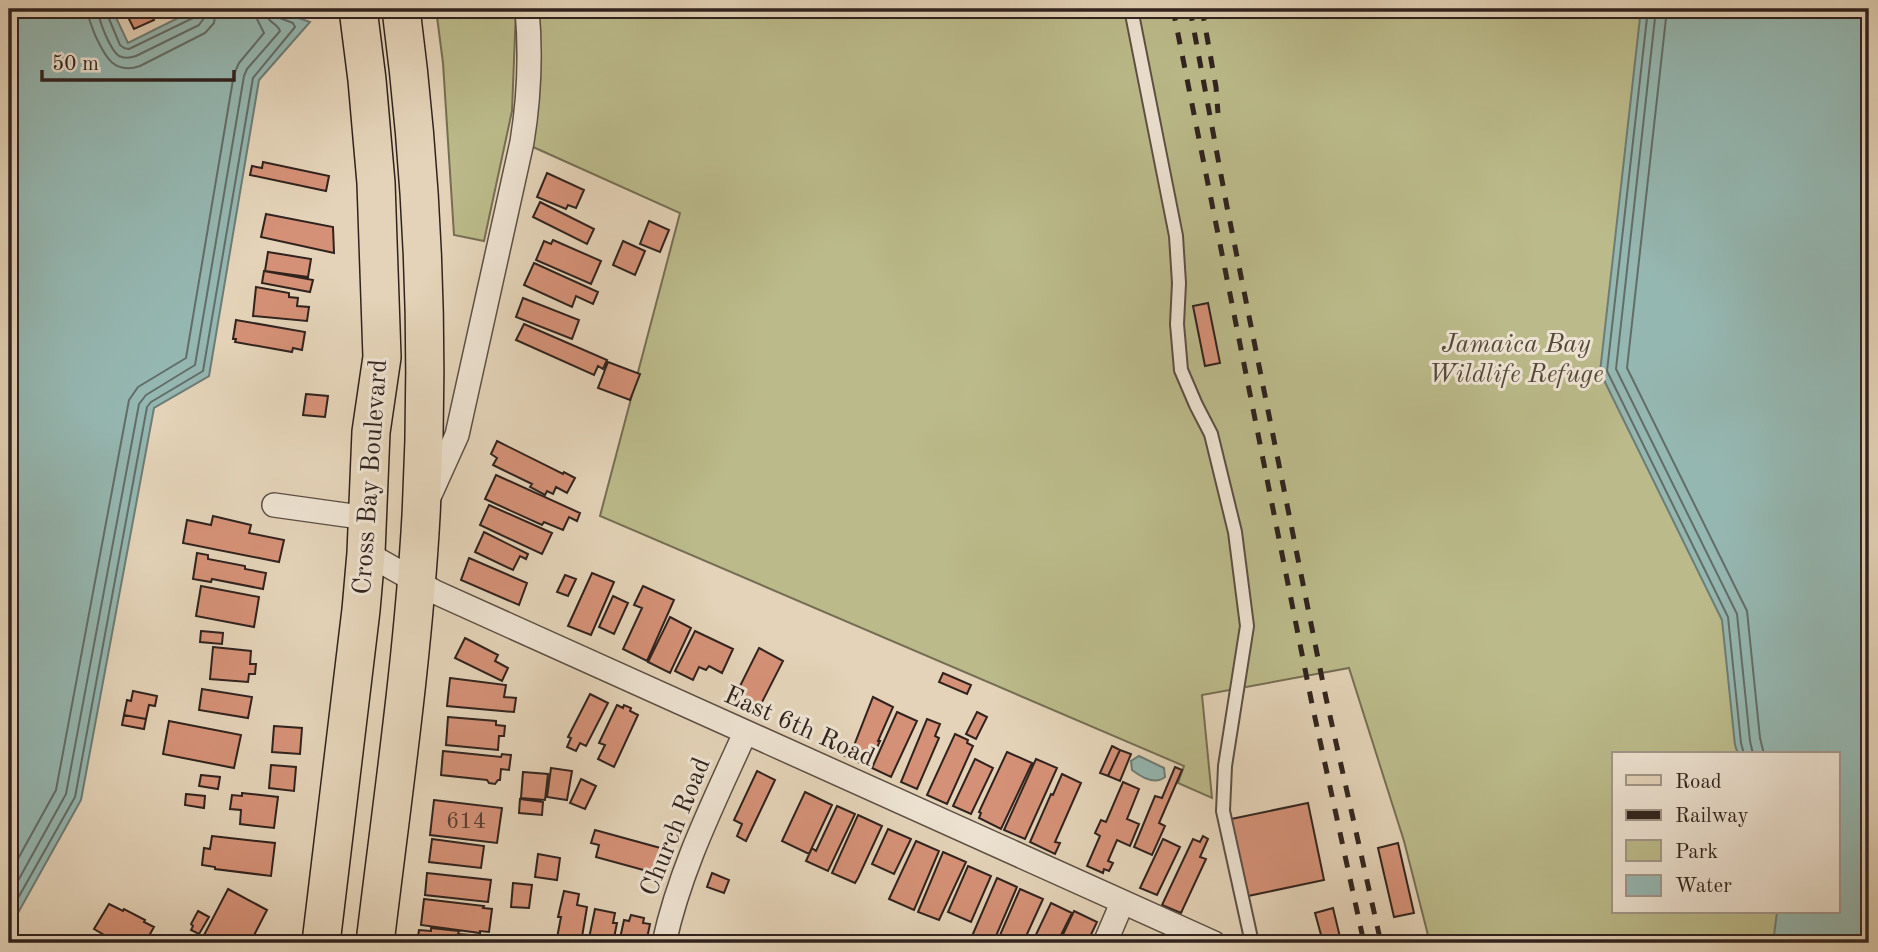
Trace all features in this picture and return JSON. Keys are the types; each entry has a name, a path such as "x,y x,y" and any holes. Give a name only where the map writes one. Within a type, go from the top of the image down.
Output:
{"main road":[{"name":"Cross Bay Boulevard","path":"321,943 356,655 367,536 371,432 382,357 376,183 358,9"},
{"name":"Cross Bay Boulevard","path":"375,943 421,516 424,364 422,253 416,151 401,9"}],"street":[{"name":"Cross Bay Boulevard","path":"421,516 457,435 522,142 529,62 527,9"},
{"path":"274,505 367,536"},
{"name":"East 6th Road","path":"367,536 416,582 1214,943"},
{"name":"Church Road","path":"664,943 684,875 745,733"},
{"path":"1105,943 1122,903"}],"lane":[{"path":"1131,9 1176,236 1179,283 1177,324 1181,370 1195,405 1212,434 1235,532 1247,626 1225,766 1223,811 1252,943"}],"green space":[{"path":"436,9 516,9 512,111 484,241 454,235 443,63"},
{"name":"Jamaica Bay Wildlife Refuge","path":"527,9 1869,9 1869,943 1430,943 1404,841 1349,668 1202,695 1212,798 1178,783 1184,766 600,516 680,213 522,142"}],"water":[{"path":"9,9 112,9 128,43 196,9 273,9 310,22 259,80 209,376 154,408 81,800 9,929"},
{"path":"1641,9 1869,9 1869,943 1773,943 1777,914 1840,914 1840,752 1737,752 1722,620 1600,372"},
{"path":"1139,756 1164,768 1165,777 1153,780 1132,770 1131,761"}],"building":[{"path":"124,9 149,9 154,20 134,29"},
{"path":"263,162 329,176 326,191 250,175 252,166 262,168"},
{"path":"547,173 584,190 576,208 568,205 566,209 537,197"},
{"path":"540,202 594,229 587,244 533,217"},
{"path":"266,214 333,227 334,253 261,237"},
{"path":"649,221 669,230 660,252 640,244"},
{"path":"553,240 601,261 591,284 536,260 544,241 551,244"},
{"path":"623,241 645,251 635,275 613,265"},
{"path":"268,252 311,259 308,277 265,271"},
{"path":"534,263 598,292 593,304 576,296 572,307 524,285"},
{"path":"264,271 313,280 310,292 262,283"},
{"path":"256,287 289,293 289,297 298,298 297,306 309,307 307,321 253,316"},
{"path":"523,298 579,320 572,339 516,317"},
{"path":"1208,303 1220,363 1205,366 1193,306"},
{"path":"236,320 305,332 302,350 293,348 292,352 235,342 236,339 233,339"},
{"path":"524,324 607,360 603,369 598,366 594,375 516,340"},
{"path":"608,362 640,374 630,400 598,388"},
{"path":"306,394 328,396 325,417 303,415"},
{"path":"497,441 575,478 567,493 556,487 553,494 547,491 545,495 530,487 532,484 493,465 497,458 491,454"},
{"path":"496,475 580,513 577,521 569,517 563,530 544,522 542,525 485,499"},
{"path":"489,505 552,533 542,554 480,525"},
{"path":"213,516 251,525 249,533 284,540 279,562 183,543 187,520 211,525"},
{"path":"484,532 528,554 526,559 520,556 513,570 475,552"},
{"path":"197,553 208,555 208,559 266,573 263,589 212,579 211,582 193,579"},
{"path":"469,558 527,583 519,605 461,580"},
{"path":"592,573 614,582 591,635 568,626"},
{"path":"565,575 576,579 568,596 557,592"},
{"path":"201,586 259,597 254,627 196,616"},
{"path":"643,586 674,600 647,661 623,649 642,608 634,605"},
{"path":"613,596 628,603 614,634 599,627"},
{"path":"670,617 691,628 670,673 648,662"},
{"path":"201,631 223,633 222,644 200,642"},
{"path":"695,631 733,649 722,673 709,666 706,670 699,667 693,680 675,671"},
{"path":"465,638 498,655 495,661 508,668 502,681 455,658"},
{"path":"213,647 251,651 250,664 256,664 255,674 249,674 248,682 210,679"},
{"path":"759,648 783,661 758,710 734,698"},
{"path":"943,673 971,685 967,694 939,682"},
{"path":"450,678 506,685 504,697 516,698 514,712 447,706"},
{"path":"202,689 252,697 248,718 199,710"},
{"path":"133,691 157,696 155,706 149,705 146,719 124,715 127,700 131,701"},
{"path":"590,694 608,703 586,746 580,743 576,751 567,747 571,738 568,737"},
{"path":"873,697 893,707 868,767 841,754 845,744 853,748"},
{"path":"617,705 631,708 630,711 638,715 614,767 598,759 605,745 599,743"},
{"path":"897,712 917,721 891,777 872,768"},
{"path":"977,712 987,717 976,739 966,734"},
{"path":"124,715 146,719 144,729 122,725"},
{"path":"448,717 496,721 496,725 505,726 504,736 499,736 498,750 446,745"},
{"path":"927,719 940,724 935,736 939,738 917,789 901,782"},
{"path":"169,721 241,735 234,768 163,754"},
{"path":"274,726 302,728 300,754 272,752"},
{"path":"955,734 968,740 967,743 973,746 947,804 927,795"},
{"path":"1112,746 1120,750 1108,776 1100,773"},
{"path":"1120,750 1131,754 1120,781 1108,776"},
{"path":"443,751 501,757 502,754 511,755 509,770 501,769 500,780 495,784 487,780 441,775"},
{"path":"1007,752 1032,763 1001,829 979,818 979,812"},
{"path":"975,759 993,768 971,814 953,806"},
{"path":"1036,759 1057,768 1025,839 1004,830"},
{"path":"271,765 296,767 294,791 269,788"},
{"path":"1175,767 1182,770 1159,823 1165,826 1152,855 1134,847 1155,796 1162,798"},
{"path":"551,768 572,771 567,800 547,797"},
{"path":"757,771 775,780 746,841 737,836 742,824 734,820"},
{"path":"523,772 548,774 545,800 521,798"},
{"path":"1062,774 1081,783 1055,842 1060,843 1055,854 1030,842"},
{"path":"201,775 220,777 218,789 199,786"},
{"path":"581,779 596,786 585,809 570,803"},
{"path":"1123,782 1139,789 1127,819 1139,824 1130,846 1117,840 1108,861 1113,863 1109,871 1104,869 1103,873 1087,866 1100,836 1095,833 1101,820 1106,822"},
{"path":"805,792 832,805 809,854 782,841"},
{"path":"242,793 278,797 274,828 240,824 241,810 230,809 232,795 242,796"},
{"path":"186,794 205,796 204,808 185,805"},
{"path":"520,799 543,802 542,815 519,813"},
{"path":"434,800 502,808 497,843 430,835"},
{"path":"1308,803 1324,880 1248,896 1231,819"},
{"path":"837,806 855,814 828,871 806,861 812,848 816,851"},
{"path":"858,815 882,826 855,883 832,873"},
{"path":"888,829 911,839 894,874 872,864"},
{"path":"595,830 664,849 668,853 662,872 658,874 596,857 599,845 591,843"},
{"path":"212,836 275,843 271,876 202,865 204,848 210,849"},
{"path":"1203,836 1208,839 1200,857 1206,859 1181,913 1162,905 1193,839 1200,842"},
{"path":"432,839 484,846 481,868 429,862"},
{"path":"1163,839 1180,847 1157,895 1140,888"},
{"path":"916,841 939,851 914,910 889,899"},
{"path":"1398,843 1414,913 1394,917 1378,848"},
{"path":"943,852 966,862 939,920 918,912"},
{"path":"538,854 560,858 557,880 535,877"},
{"path":"968,866 991,876 971,922 948,912"},
{"path":"427,873 491,880 488,902 425,895"},
{"path":"712,873 729,880 724,893 707,887"},
{"path":"997,878 1017,887 993,943 969,943"},
{"path":"513,883 532,885 529,908 511,907"},
{"path":"228,889 267,910 250,943 215,943 203,937"},
{"path":"1020,889 1043,899 1023,943 999,943 997,942"},
{"path":"564,891 579,894 577,905 587,907 581,943 556,943"},
{"path":"424,899 492,909 489,932 421,925"},
{"path":"1051,903 1072,913 1057,943 1032,943"},
{"path":"109,904 123,911 124,909 154,927 145,943 118,943 94,929"},
{"path":"1333,908 1340,937 1323,942 1315,913"},
{"path":"595,909 615,913 613,923 617,923 613,943 588,943"},
{"path":"198,911 209,917 199,934 191,930"},
{"path":"1074,911 1097,922 1087,943 1059,943"},
{"path":"631,915 644,918 643,923 650,924 646,943 619,943 624,920 629,921"},
{"path":"431,928 481,936 480,943 417,943 419,930 431,931"}],"railway":[{"path":"1173,9 1312,704 1364,943"},
{"path":"1190,9 1326,698 1381,943"},
{"path":"1202,9 1218,113"}]}
